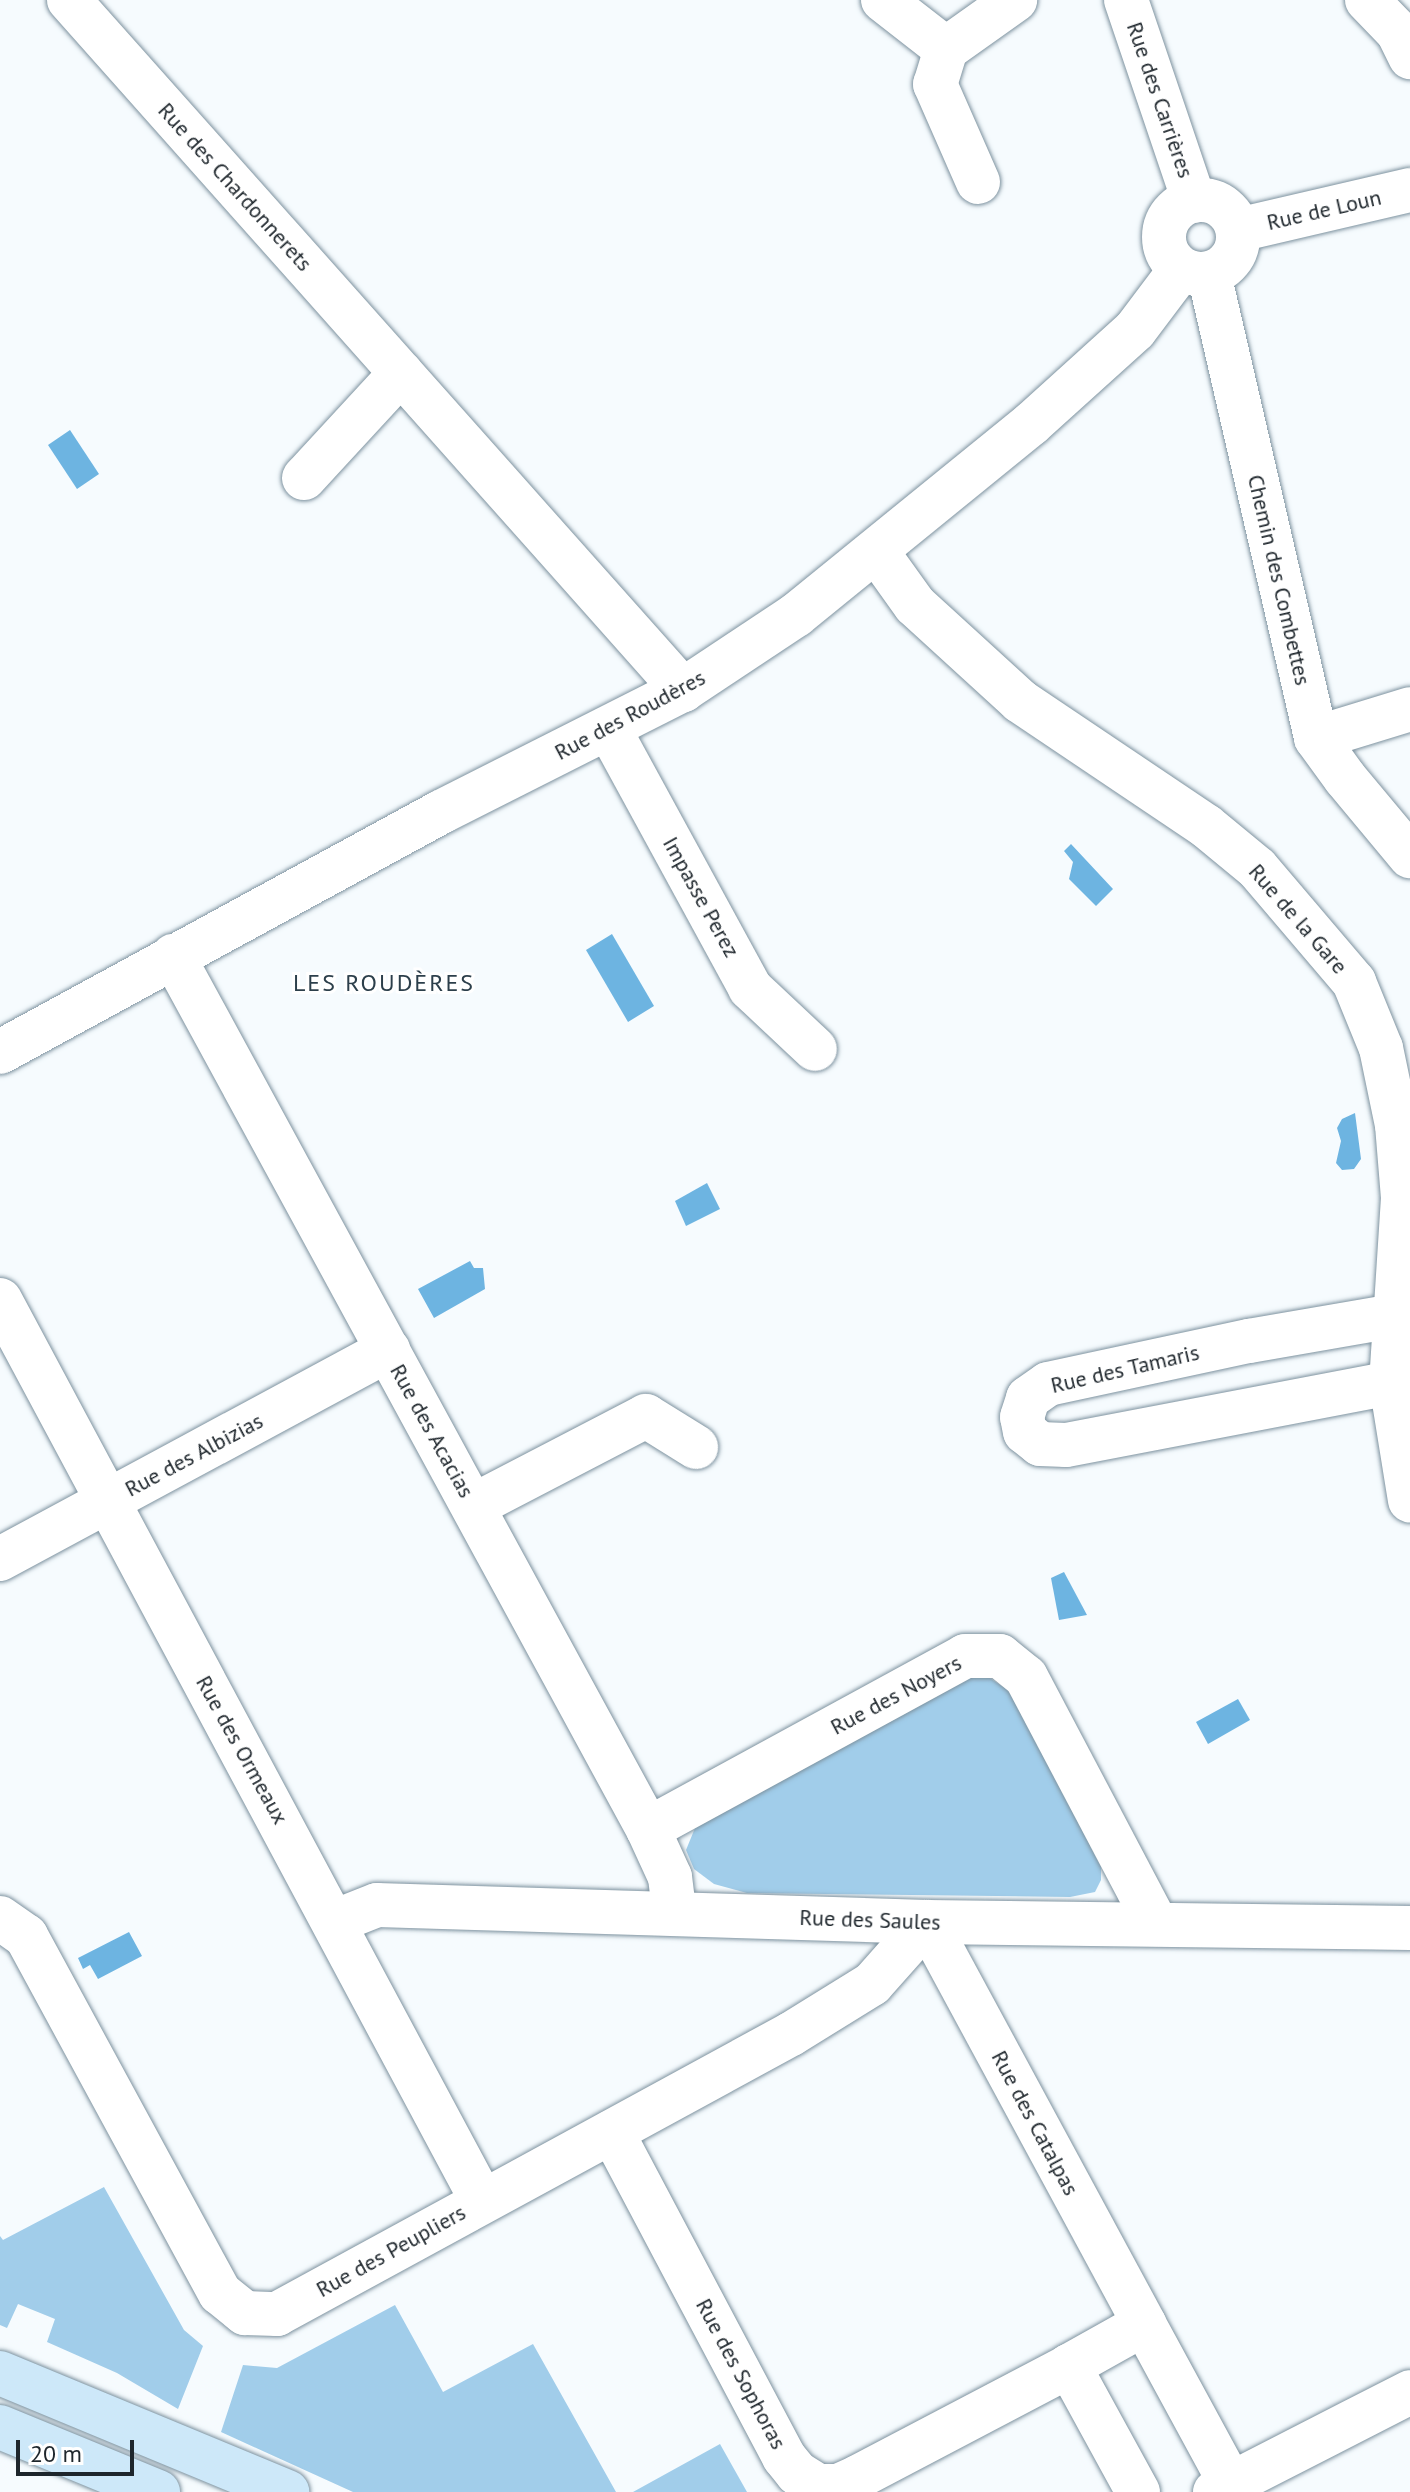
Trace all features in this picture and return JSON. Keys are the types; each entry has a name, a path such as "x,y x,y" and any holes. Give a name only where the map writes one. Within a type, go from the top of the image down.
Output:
{"main road":[{"path":"0,2373 287,2492"},
{"path":"0,2427 98,2478 158,2492"}],"street":[{"name":"Rue des Chardonnerets","path":"69,0 683,690"},
{"path":"883,0 946,49"},
{"path":"978,182 935,84 946,49 1015,0"},
{"path":"1367,0 1398,32 1410,57"},
{"name":"Rue des Carrières","path":"1134,2 1194,201"},
{"name":"Rue de Loun","path":"1238,230 1410,190"},
{"path":"1209,200 1222,206 1233,216 1238,230 1233,258 1195,272 1165,245 1164,230 1180,206 1194,201 1209,200"},
{"name":"Rue des Roudères","path":"0,1052 441,812 683,690 796,615 877,552 1031,424 1195,272"},
{"name":"Chemin des Combettes","path":"1195,272 1316,738 1410,856"},
{"path":"304,478 401,373"},
{"name":"Rue de la Gare","path":"877,552 915,605 1020,701 1206,826 1257,868 1354,982 1381,1048 1397,1125 1403,1198 1391,1383 1410,1500"},
{"path":"1316,738 1410,709"},
{"name":"Impasse Perez","path":"609,729 750,988 815,1049"},
{"name":"Rue des Acacias","path":"173,956 648,1829 670,1877 674,1912"},
{"name":"Rue des Ormeaux","path":"0,1300 482,2201"},
{"name":"Rue des Tamaris","path":"1391,1383 1066,1445 1040,1444 1025,1432 1022,1417 1028,1398 1048,1384 1249,1341 1393,1316"},
{"name":"Rue des Albizias","path":"0,1559 388,1350"},
{"path":"473,1506 646,1416 696,1447"},
{"name":"Rue des Noyers","path":"648,1829 965,1656 1000,1656 1026,1677 1156,1924"},
{"name":"Rue des Saules","path":"334,1922 377,1905 927,1922 1410,1928"},
{"name":"Rue des Peupliers","path":"0,1918 26,1936 220,2293 245,2313 277,2314 791,2034 872,1984 927,1922"},
{"name":"Rue des Catalpas","path":"927,1922 1144,2324 1223,2488 1410,2392"},
{"name":"Rue des Sophoras","path":"612,2132 784,2457 797,2473 818,2486 838,2486 858,2477 1069,2366"},
{"path":"1138,2492 1069,2366 1144,2324"}],"shaded area":[{"path":"70,430 99,474 77,489 48,445"},
{"path":"1071,844 1113,889 1096,906 1069,879 1073,862 1064,851"},
{"path":"612,934 654,1006 628,1022 586,950"},
{"path":"1355,1113 1361,1159 1354,1169 1342,1170 1336,1163 1341,1141 1337,1128 1342,1119"},
{"path":"707,1183 720,1209 686,1226 675,1201"},
{"path":"470,1261 474,1268 483,1268 485,1289 434,1318 418,1289"},
{"path":"1064,1572 1087,1615 1059,1620 1051,1578"},
{"path":"971,1675 985,1675 1011,1692 1101,1867 1101,1880 1095,1892 1070,1897 747,1893 714,1884 694,1869 686,1850 695,1828"},
{"path":"1238,1699 1250,1720 1208,1744 1196,1722"},
{"path":"129,1932 142,1956 98,1979 90,1965 83,1969 78,1958"},
{"path":"104,2187 184,2330 203,2346 178,2409 117,2373 47,2342 55,2319 18,2304 7,2328 0,2325 0,2236 3,2240"},
{"path":"395,2305 443,2392 533,2344 616,2492 353,2492 221,2432 243,2365 277,2368"},
{"path":"720,2444 747,2492 633,2492"}],"district":[{"name":"LES ROUDÈRES","path":"384,983"}]}
